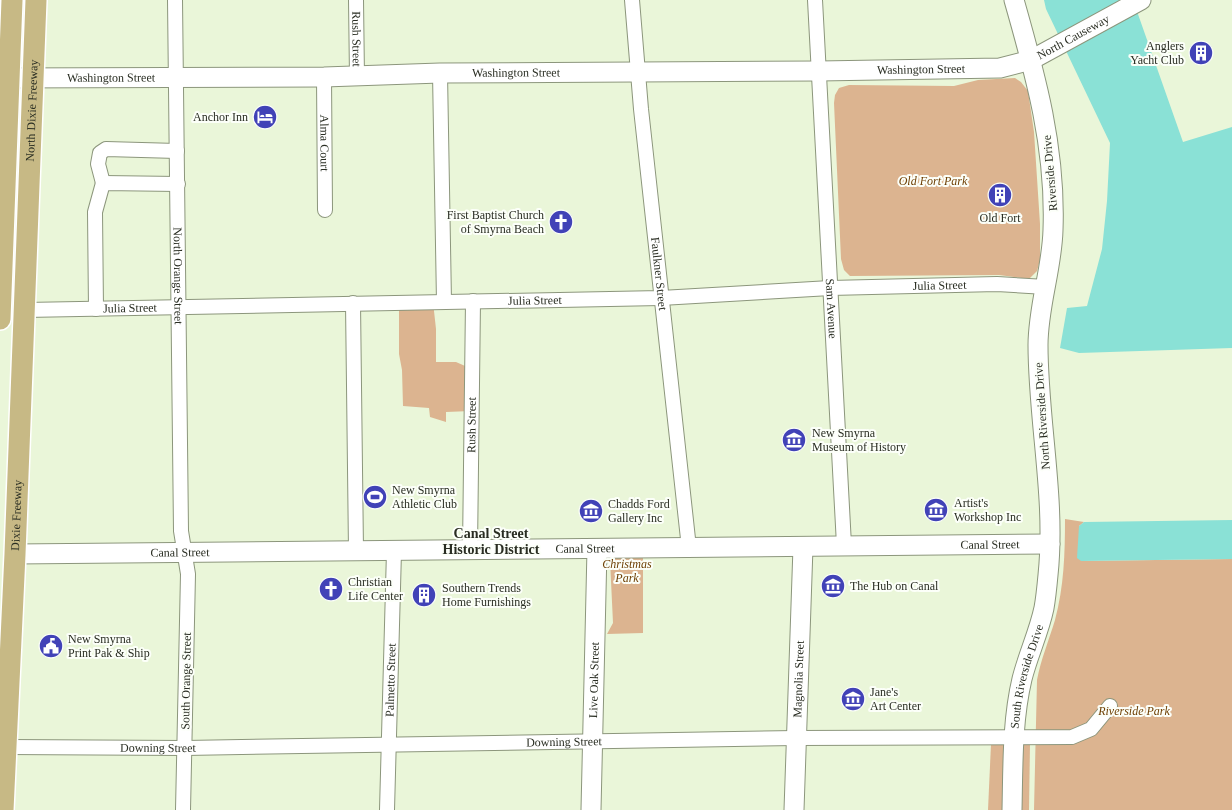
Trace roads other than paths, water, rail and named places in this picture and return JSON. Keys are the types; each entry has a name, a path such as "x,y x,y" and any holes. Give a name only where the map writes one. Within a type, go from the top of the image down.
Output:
{"main road":[{"name":"North Dixie Freeway","path":"4,229 5,78 12,0"},
{"name":"North Dixie Freeway","path":"28,220 36,0"},
{"name":"Dixie Freeway","path":"3,810 6,747 8,554 23,365 28,220"},
{"path":"0,320 4,229"},
{"path":"4,229 14,294 18,304 25,310"},
{"path":"0,309 11,324 23,365"}],"street":[{"name":"North Orange Street","path":"175,0 181,531 184,552"},
{"name":"Rush Street","path":"356,0 357,76"},
{"name":"Faulkner Street","path":"632,0 637,71 689,548"},
{"name":"Sam Avenue","path":"815,0 844,545"},
{"path":"1014,0 1031,60"},
{"name":"North Causeway","path":"1031,60 1140,0"},
{"name":"Washington Street","path":"5,78 324,77 440,73 1000,68 1031,60"},
{"name":"Riverside Drive","path":"1031,60 1045,117 1053,203 1053,232 1046,288"},
{"path":"440,73 444,302"},
{"name":"Alma Court","path":"324,77 325,210"},
{"path":"96,309 96,212 103,183 98,164 100,153 106,149 177,151"},
{"path":"103,183 178,184"},
{"name":"Julia Street","path":"25,310 661,298 830,288 997,284 1046,288"},
{"name":"North Riverside Drive","path":"1046,288 1038,343 1050,544"},
{"name":"Rush Street","path":"470,550 473,301"},
{"path":"353,303 356,551"},
{"name":"Canal Street","path":"8,554 1050,544"},
{"name":"South Riverside Drive","path":"1012,810 1014,737 1022,679 1044,608 1050,544"},
{"name":"Magnolia Street","path":"794,810 803,547"},
{"name":"Live Oak Street","path":"591,810 598,549"},
{"name":"Palmetto Street","path":"387,810 394,551"},
{"name":"South Orange Street","path":"183,810 188,574 184,552"},
{"name":"Downing Street","path":"6,747 185,748 796,738 1072,737 1091,729 1110,706"}],"water":[{"path":"1044,0 1133,0 1183,142 1232,127 1232,348 1079,353 1060,348 1067,308 1087,306 1102,249 1110,143 1046,9"},
{"path":"1232,520 1232,559 1081,561 1077,558 1079,526 1084,522"}],"place":[{"name":"Anglers Yacht Club","path":"1201,53"},
{"name":"Anchor Inn","path":"265,117"},
{"name":"Old Fort","path":"1000,195"},
{"name":"First Baptist Church of Smyrna Beach","path":"561,222"},
{"name":"New Smyrna Museum of History","path":"794,440"},
{"name":"New Smyrna Athletic Club","path":"375,497"},
{"name":"Artist's Workshop Inc","path":"936,510"},
{"name":"Chadds Ford Gallery Inc","path":"591,511"},
{"name":"The Hub on Canal","path":"833,586"},
{"name":"Christian Life Center","path":"331,589"},
{"name":"Southern Trends Home Furnishings","path":"424,595"},
{"name":"New Smyrna Print Pak & Ship","path":"51,646"},
{"name":"Jane's Art Center","path":"853,699"}],"district":[{"name":"Canal Street Historic District","path":"491,542"}],"park label":[{"name":"Old Fort Park","path":"933,181"},
{"name":"Christmas Park","path":"627,571"},
{"name":"Riverside Park","path":"1134,711"}]}
